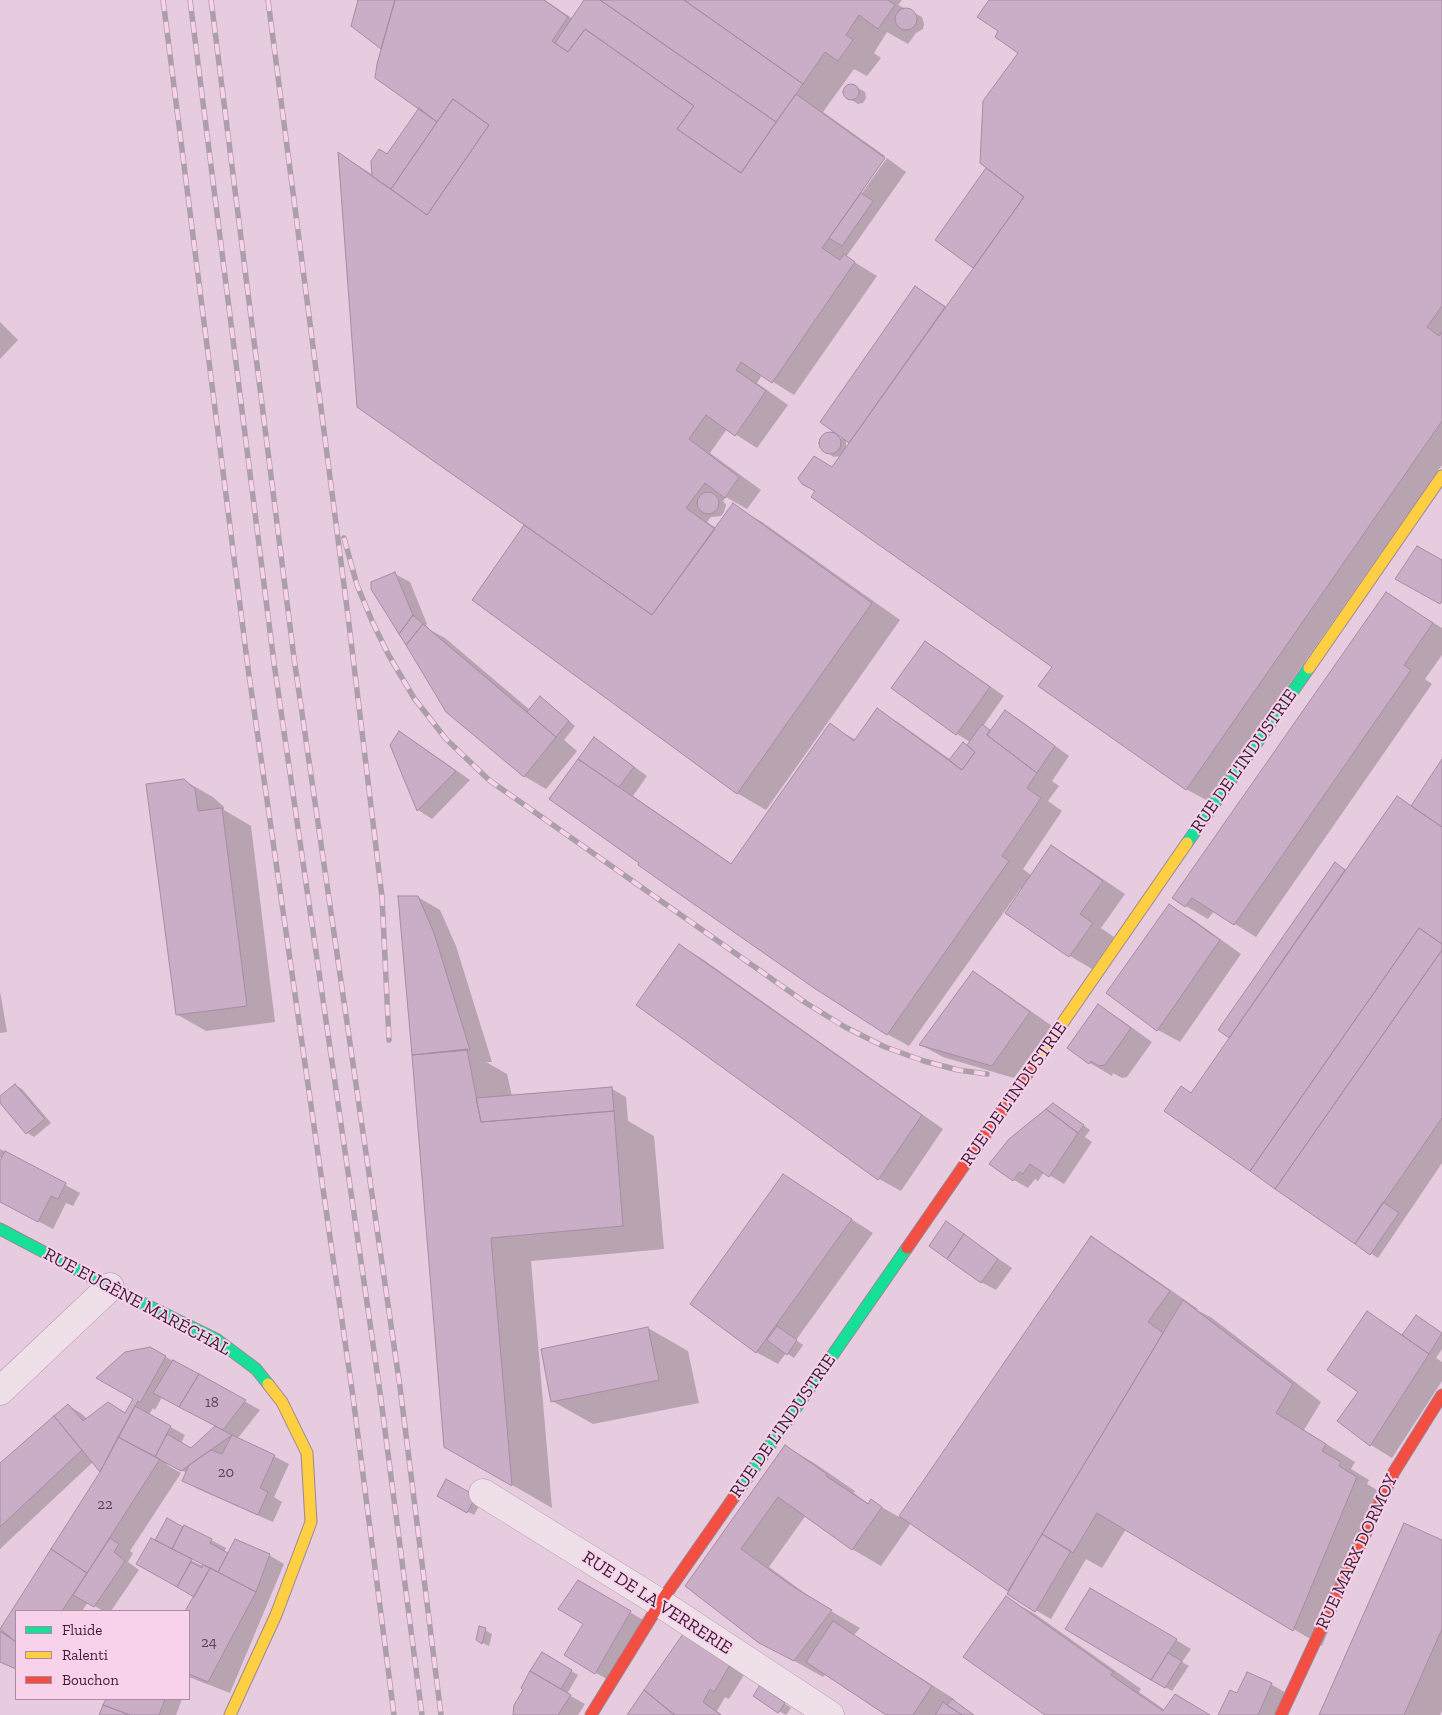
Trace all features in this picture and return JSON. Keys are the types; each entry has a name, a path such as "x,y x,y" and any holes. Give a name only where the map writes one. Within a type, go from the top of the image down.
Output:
{"street":[{"name":"RUE DE L'INDUSTRIE","path":"591,1715 660,1603 1442,476"},
{"name":"RUE EUGÈNE MARÉCHAL","path":"0,1229 110,1287 140,1300 216,1339 256,1369 282,1402 307,1453 310,1522 276,1615 230,1715"},
{"path":"0,1391 110,1287"},
{"name":"RUE MARX DORMOY","path":"1281,1715 1394,1472 1442,1395"},
{"name":"RUE DE LA VERRERIE","path":"483,1493 660,1603 830,1715"}],"building":[{"path":"358,0 395,0 381,49 351,26"},
{"path":"395,0 544,0 568,17 552,41 568,52 585,29 694,106 677,129 741,173 796,94 885,158 822,248 840,260 844,254 855,262 772,383 741,362 736,370 766,391 735,436 706,415 689,439 739,477 725,498 705,483 686,508 715,529 652,615 357,407 338,152 427,215 489,125 453,99 437,122 375,78 377,64"},
{"path":"584,0 600,0 776,122 741,173 677,129 694,106 585,29 568,52 555,43"},
{"path":"600,0 684,0 803,84 776,122"},
{"path":"684,0 888,0 895,5 878,29 859,15 846,35 853,40 838,61 825,52 803,84"},
{"path":"989,0 1442,0 1442,306 1427,327 1439,336 1442,332 1442,421 1186,790 1038,686 1052,667 811,497 815,491 802,484 798,478 814,456 832,467 1024,197 980,163 983,101 1018,53 995,37 998,31 977,17"},
{"path":"902,8 910,8 917,15 917,23 910,30 902,30 895,23 895,15"},
{"path":"848,84 854,84 859,89 857,98 848,100 843,95 843,89"},
{"path":"453,99 489,125 427,215 391,189"},
{"path":"419,108 437,122 391,189 372,176 371,161 379,149 387,154"},
{"path":"986,168 1024,197 973,268 935,240"},
{"path":"861,193 873,201 842,246 829,238"},
{"path":"915,286 945,307 849,443 820,422"},
{"path":"830,432 838,435 841,443 838,451 830,454 822,451 819,443 822,435"},
{"path":"708,492 716,495 719,503 716,511 708,514 700,511 697,503 700,495"},
{"path":"733,503 872,603 737,794 472,600 524,525 652,615"},
{"path":"1417,546 1442,560 1442,601 1440,604 1395,579"},
{"path":"395,572 413,615 399,634 371,589 371,582"},
{"path":"1386,592 1433,623 1404,665 1411,670 1234,925 1192,898 1185,907 1172,898"},
{"path":"413,615 423,624 406,645 399,634"},
{"path":"423,624 556,737 524,777 446,712 406,645"},
{"path":"925,641 990,687 956,735 891,688"},
{"path":"540,696 569,721 556,737 527,712"},
{"path":"877,708 962,770 975,752 967,745 982,724 990,730 987,735 1037,773 1027,788 1041,798 1002,856 1009,861 887,1035 814,988 638,865 639,863 549,799 578,759 731,864 830,723 854,741"},
{"path":"1005,710 1055,746 1037,773 987,735"},
{"path":"399,731 456,771 417,811 390,745"},
{"path":"594,737 634,767 619,787 578,759"},
{"path":"963,742 975,752 962,770 949,760"},
{"path":"1442,759 1442,827 1411,806"},
{"path":"184,779 195,789 198,811 222,808 247,1006 176,1015 146,784"},
{"path":"1397,796 1442,827 1442,944 1419,928 1250,1171 1164,1111 1181,1086 1191,1093"},
{"path":"1051,845 1103,881 1080,914 1093,923 1069,957 1005,913"},
{"path":"1335,862 1345,870 1229,1038 1218,1030"},
{"path":"398,896 418,896 434,933 470,1050 412,1055"},
{"path":"1169,904 1220,940 1157,1031 1106,993"},
{"path":"1419,928 1442,944 1442,950 1275,1189 1250,1171"},
{"path":"679,944 922,1115 878,1180 636,1005"},
{"path":"1442,950 1442,1118 1355,1244 1275,1189"},
{"path":"973,971 1030,1012 992,1066 919,1045"},
{"path":"1098,1004 1131,1028 1105,1065 1099,1066 1091,1061 1089,1064 1067,1048"},
{"path":"467,1049 481,1122 614,1111 623,1226 491,1238 512,1486 444,1447 412,1055"},
{"path":"15,1084 45,1119 26,1134 0,1103 0,1096"},
{"path":"612,1087 614,1111 481,1122 476,1098"},
{"path":"1053,1103 1084,1125 1078,1133 1046,1109"},
{"path":"1046,1109 1078,1133 1049,1177 1030,1164 1023,1174 1019,1172 1013,1181 989,1164 1009,1139"},
{"path":"5,1151 66,1183 58,1199 51,1196 38,1222 0,1202 0,1161"},
{"path":"783,1174 852,1219 756,1353 690,1304"},
{"path":"1383,1202 1399,1213 1370,1255 1355,1244"},
{"path":"946,1221 964,1234 947,1259 929,1246"},
{"path":"964,1234 998,1259 981,1283 947,1259"},
{"path":"1091,1236 1170,1291 1148,1322 1163,1333 1008,1591 899,1516"},
{"path":"1183,1300 1293,1384 1276,1413 1326,1444 1322,1451 1341,1462 1339,1466 1357,1477 1293,1631 1097,1513 1073,1553 1042,1534"},
{"path":"1367,1311 1429,1354 1370,1446 1337,1421 1358,1392 1327,1370"},
{"path":"1416,1315 1442,1333 1429,1354 1402,1335"},
{"path":"777,1326 797,1340 787,1355 767,1340"},
{"path":"648,1327 659,1380 551,1402 541,1349"},
{"path":"150,1347 166,1356 140,1403 138,1401 100,1472 54,1416 68,1404 83,1421 108,1402 125,1413 133,1399 96,1378 125,1352"},
{"path":"173,1360 199,1374 179,1407 153,1393"},
{"path":"199,1374 246,1400 223,1430 179,1407"},
{"path":"135,1406 171,1426 155,1457 118,1437"},
{"path":"54,1416 82,1450 0,1527 0,1463"},
{"path":"215,1426 232,1435 181,1471 155,1457 167,1434 191,1448"},
{"path":"232,1435 275,1455 260,1488 268,1492 258,1515 182,1481 189,1465 211,1450 222,1454"},
{"path":"118,1437 160,1459 87,1573 51,1549 100,1472"},
{"path":"785,1445 827,1474 826,1476 868,1504 871,1499 882,1507 852,1550 778,1497 741,1549 795,1588 832,1610 794,1661 759,1643 685,1586"},
{"path":"446,1479 476,1496 467,1513 437,1496"},
{"path":"167,1518 183,1527 172,1549 155,1540"},
{"path":"1404,1523 1442,1540 1442,1629 1404,1715 1319,1715"},
{"path":"184,1525 212,1539 210,1543 228,1553 218,1572 172,1549"},
{"path":"1042,1534 1071,1551 1035,1612 1007,1594"},
{"path":"110,1538 119,1544 114,1552 125,1561 94,1607 73,1595"},
{"path":"151,1538 192,1559 177,1587 136,1564"},
{"path":"235,1539 270,1554 256,1592 218,1572"},
{"path":"51,1549 87,1573 63,1610 15,1610 15,1641 0,1629"},
{"path":"191,1562 202,1568 203,1565 210,1568 194,1597 177,1587"},
{"path":"210,1568 256,1592 208,1682 190,1674 190,1610 186,1610"},
{"path":"578,1580 631,1611 595,1674 564,1655 583,1624 558,1609"},
{"path":"1090,1588 1177,1639 1151,1680 1065,1629"},
{"path":"1006,1596 1113,1672 1111,1675 1163,1711 1175,1694 1210,1715 1045,1715 963,1657"},
{"path":"833,1621 932,1686 913,1715 886,1715 806,1662"},
{"path":"479,1626 486,1628 482,1644 476,1640"},
{"path":"0,1631 15,1641 15,1669 0,1662"},
{"path":"683,1634 730,1665 714,1692 710,1689 703,1702 721,1715 675,1715 644,1690"},
{"path":"542,1652 572,1670 561,1689 530,1671"},
{"path":"1168,1653 1182,1661 1165,1688 1151,1680"},
{"path":"530,1671 571,1695 558,1715 513,1715 514,1705 523,1690 521,1688"},
{"path":"1247,1672 1272,1683 1258,1715 1218,1715 1230,1690 1237,1693"},
{"path":"760,1685 785,1703 778,1713 753,1696"},
{"path":"644,1690 674,1715 627,1715"},
{"path":"952,1699 974,1715 962,1715 947,1705"},
{"path":"106,1700 165,1700 159,1715 130,1715 103,1705"},
{"path":"943,1702 947,1705 962,1715 935,1715"},
{"path":"103,1705 130,1715 99,1715"}],"railway":[{"path":"163,0 248,668 353,1397 394,1715"},
{"path":"190,0 274,663 380,1392 422,1715"},
{"path":"211,0 294,658 400,1387 441,1715"},
{"path":"268,0 348,616 382,897 389,1040"},
{"path":"344,538 357,585 372,621 388,654 414,698 446,739 489,780 806,1003 845,1027 885,1047 924,1061 958,1070 987,1074"}],"traffic: fast":[{"path":"1187,843 1309,668"},
{"path":"0,1229 110,1287 216,1339 256,1369 268,1384"},
{"path":"734,1497 907,1248"}],"traffic: slow":[{"path":"1309,668 1442,476"},
{"path":"1030,1070 1187,843"},
{"path":"230,1715 276,1615 311,1522 307,1453 282,1402 268,1384"}],"traffic: jam":[{"path":"907,1248 1030,1070"},
{"path":"1281,1715 1394,1472 1442,1395"},
{"path":"591,1715 660,1603 734,1497"}]}
